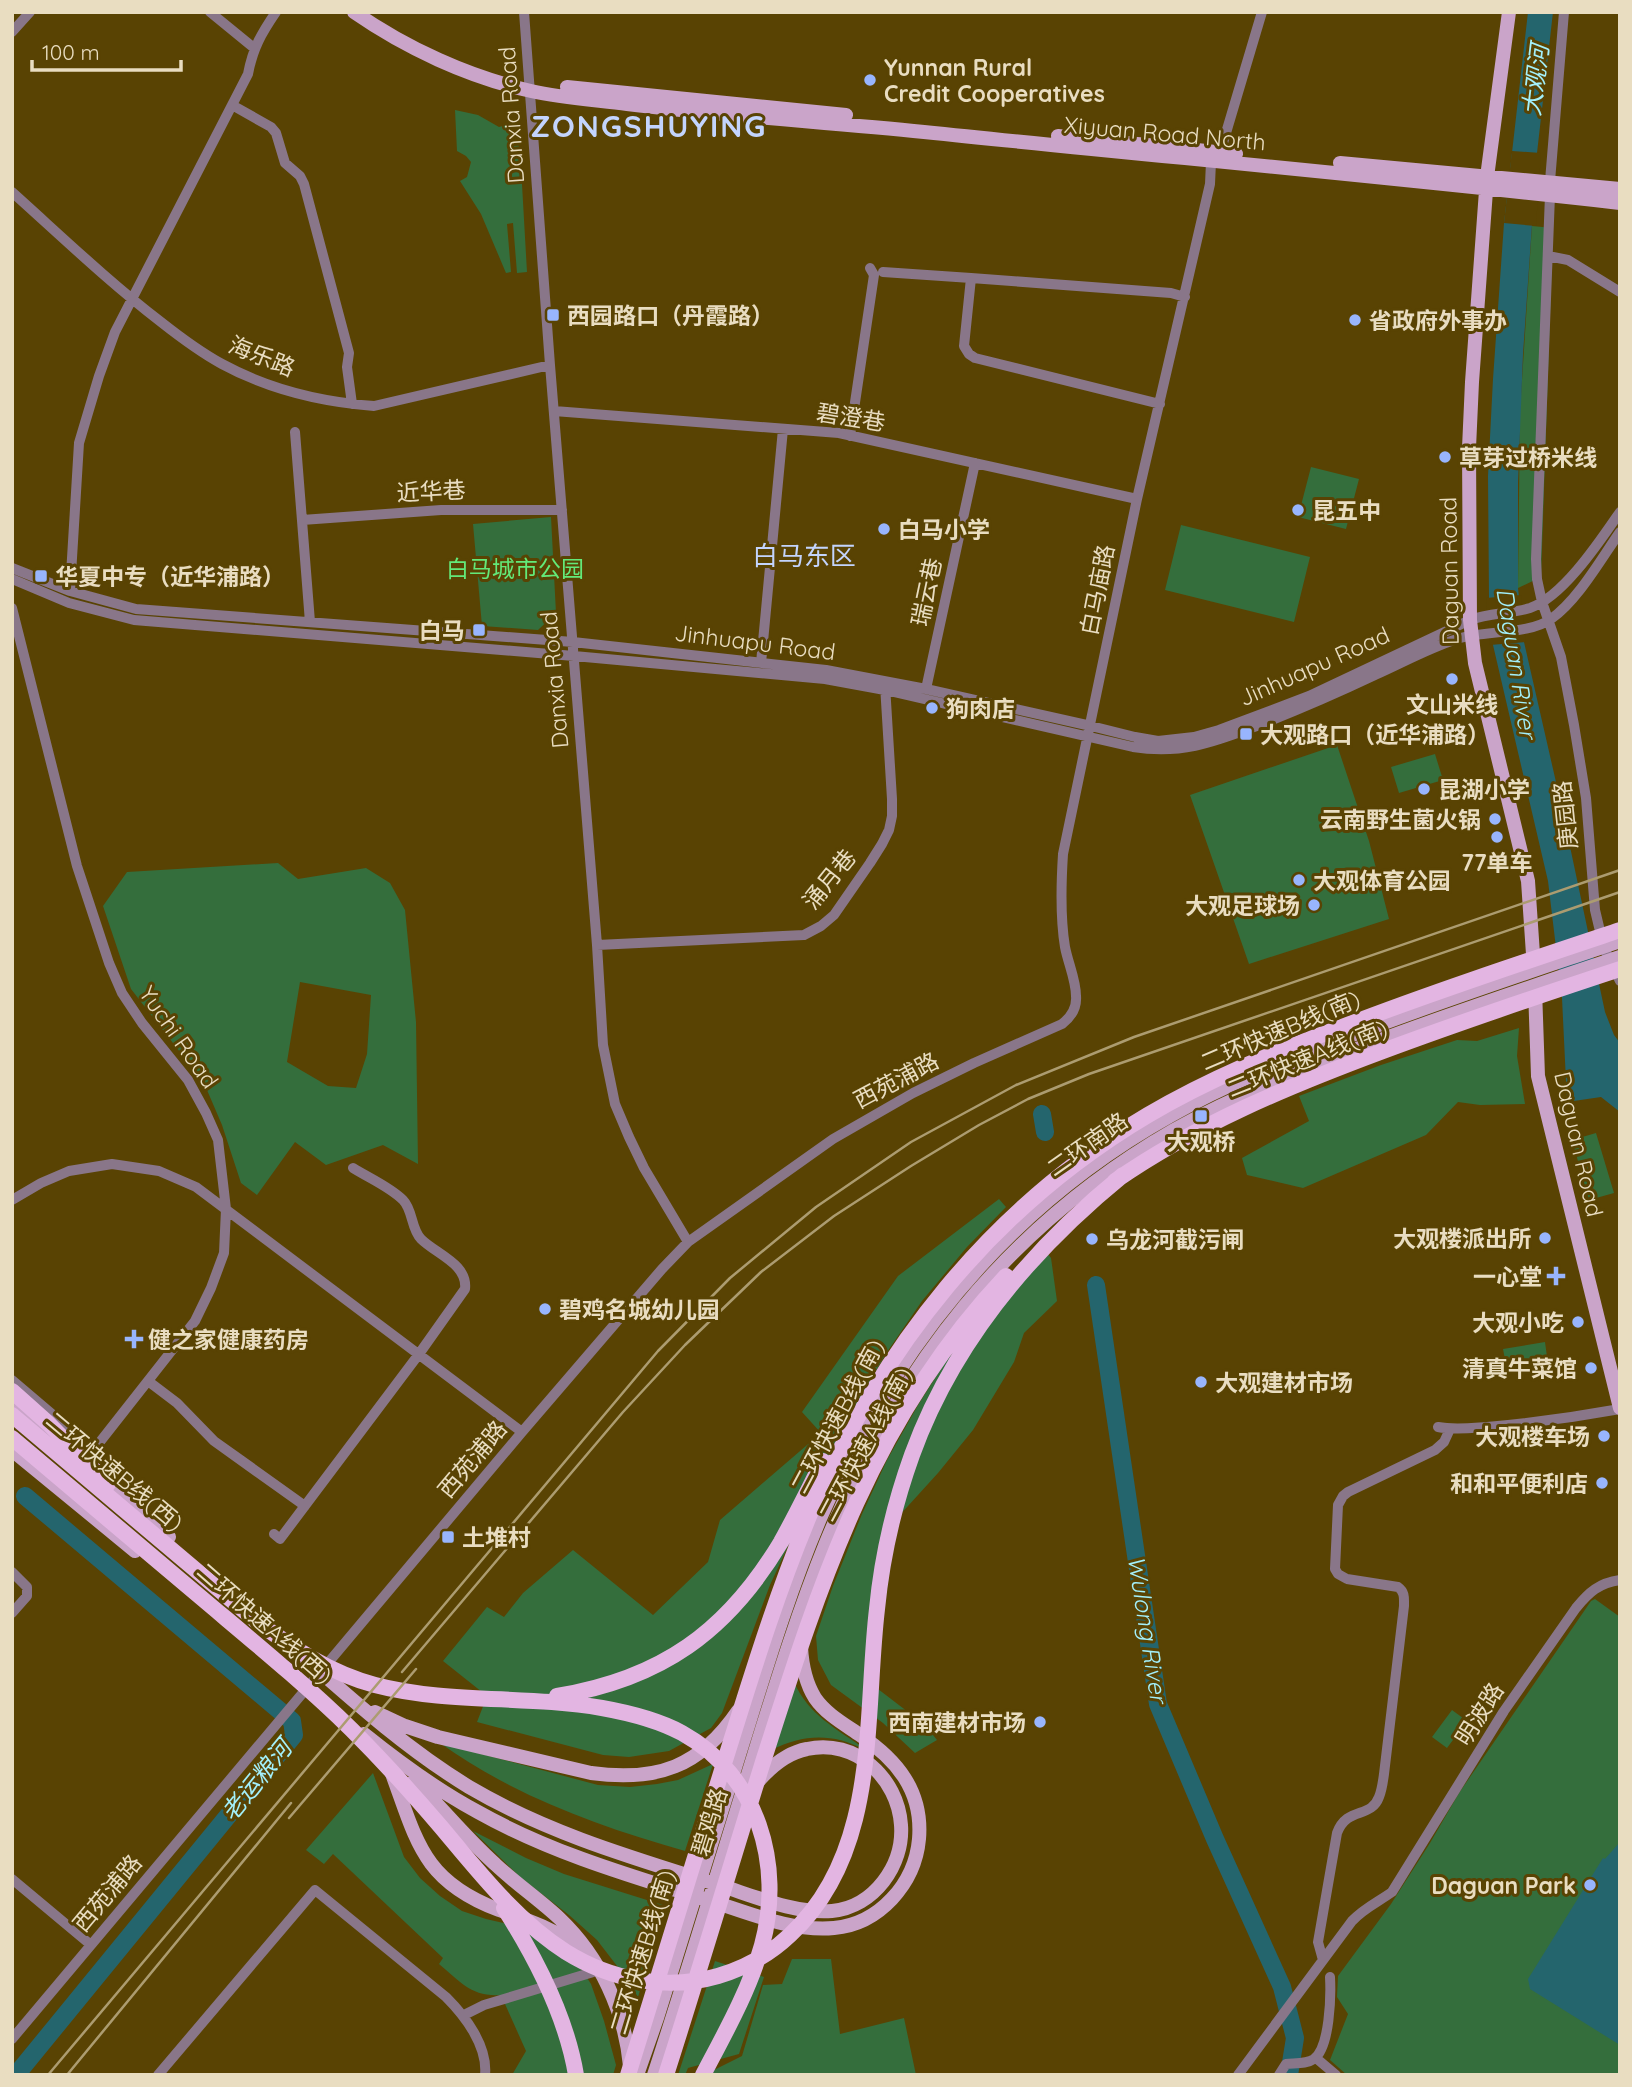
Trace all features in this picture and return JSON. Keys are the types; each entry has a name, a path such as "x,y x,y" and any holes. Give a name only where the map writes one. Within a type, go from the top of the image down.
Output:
{"highway":[{"name":"二环快速B线(南)","path":"629,2075 786,1574 839,1452 872,1391 902,1343 953,1279 1020,1210 1087,1156 1149,1115 1229,1074 1308,1040 1431,994 1620,930"},
{"name":"二环快速A线(南)","path":"666,2075 804,1636 836,1547 878,1457 904,1410 933,1365 981,1304 1045,1237 1077,1210 1123,1175 1196,1131 1281,1091 1416,1039 1620,969"},
{"path":"469,1861 519,1914 558,1947 594,1967 635,1980 681,1983 728,1973 772,1950 798,1928 831,1883 848,1845 857,1809 867,1744 874,1631 884,1559 902,1487 926,1420 949,1373 1015,1280 1062,1229 1123,1175"},
{"path":"526,1699 586,1691 637,1674 687,1648 720,1621 740,1600 766,1565 850,1416 902,1343"},
{"path":"12,1391 59,1433 152,1532"},
{"name":"二环快速B线(西)","path":"12,1415 274,1634 310,1658 335,1671 369,1683 412,1692 526,1699"},
{"name":"二环快速A线(西)","path":"12,1439 59,1484 323,1702 388,1767 469,1861"},
{"path":"526,1699 603,1708 639,1716 671,1728 698,1744 721,1764 752,1808 765,1840 769,1864 770,1891 766,1927 750,1980 703,2075"},
{"path":"469,1861 500,1903 534,1960 565,2031 576,2075"}],"main road":[{"name":"Xiyuan Road North","path":"354,12 420,52 491,79 530,86 654,96 1342,172 1544,188"},
{"name":"Xiyuan Road North","path":"371,12 424,43 530,86"},
{"name":"Daguan Road","path":"1509,12 1487,183 1469,448 1470,627 1487,717 1528,881 1538,1076 1620,1408"},
{"path":"1544,188 1620,189"},
{"path":"1544,188 1620,203"},
{"name":"二环南路","path":"810,1584 862,1463 916,1370 947,1326 989,1278 1021,1244 1062,1208 1132,1156 1231,1101 1620,941"},
{"name":"二环南路","path":"782,1618 838,1480 896,1373 961,1287 1003,1242 1077,1177 1124,1143 1169,1116 1216,1092 1346,1037 1515,985 1620,957"},
{"path":"12,1403 86,1459 132,1505 383,1726 426,1759 519,1814 605,1849 796,1907 831,1911 853,1905 883,1882 894,1866 900,1848 901,1820 889,1785 870,1764 839,1748 817,1747 785,1757 766,1773 752,1788 728,1838"},
{"path":"12,1450 59,1484 372,1740 416,1774 462,1804 511,1830 617,1872 782,1922 822,1929 851,1925 879,1910 904,1884 917,1852 918,1818 913,1796 898,1767 882,1751 828,1712 809,1686 801,1646 810,1584"},
{"name":"碧鸡路","path":"714,1860 728,1838 810,1584"},
{"path":"342,1691 384,1717 438,1737 591,1773 624,1776 653,1774 686,1761 713,1741 725,1728 754,1684 782,1618"},
{"name":"碧鸡路","path":"654,2075 782,1618"},
{"path":"372,1740 389,1766 416,1838 442,1878 471,1898 552,1931 575,1945 598,1968"},
{"path":"372,1740 488,1858 567,1926 585,1947 598,1968 621,2020 629,2056 629,2075"},
{"name":"碧鸡路","path":"637,2075 696,1918"}],"street":[{"path":"12,32 30,12"},
{"path":"210,12 254,48"},
{"path":"70,591 79,443 99,376 116,332 248,74 257,40 276,12"},
{"name":"Danxia Road","path":"524,12 603,1045 615,1104 644,1168 688,1242"},
{"name":"白马庙路","path":"1062,1024 1071,1017 1076,995 1065,946 1062,912 1063,854 1137,499 1216,157 1262,12"},
{"name":"庚园路","path":"1564,12 1544,188 1548,256 1537,579 1561,657 1586,798 1595,911 1604,948 1620,981"},
{"path":"232,105 271,127 276,133 285,163 300,176 304,184 349,353 347,368 352,404"},
{"name":"海乐路","path":"12,192 132,300 195,348 255,380 352,404 374,406 550,365"},
{"path":"1548,256 1568,260 1620,292"},
{"path":"850,436 874,275 870,268"},
{"path":"883,272 1171,293 1185,297"},
{"path":"971,278 964,346 969,354 975,358 1160,404"},
{"name":"碧澄巷","path":"554,411 850,436 1137,499"},
{"path":"761,663 783,429"},
{"path":"295,432 310,622"},
{"name":"瑞云巷","path":"926,690 975,463"},
{"name":"近华巷","path":"302,520 441,510 562,510"},
{"path":"1470,627 1489,614 1523,609 1542,602 1572,576 1620,513"},
{"path":"1470,627 1489,632 1525,628 1550,620 1580,588 1620,532"},
{"name":"Jinhuapu Road","path":"13,573 136,609 573,642 826,670 885,686 1090,731"},
{"name":"Jinhuapu Road","path":"13,573 69,603 134,620 574,656 926,690 1090,731 1157,751 1196,746 1223,738 1314,704 1441,645 1470,627"},
{"name":"Yuchi Road","path":"12,608 77,866 109,963 128,1003 188,1080 206,1113 218,1140 226,1209 224,1253 211,1289 195,1321 86,1459 59,1484"},
{"name":"涌月巷","path":"597,945 804,935 834,915 882,845 892,816 885,686"},
{"name":"西苑浦路","path":"12,2039 522,1432 688,1242 844,1133 937,1081 1062,1024"},
{"path":"12,1200 69,1171 112,1164 159,1171 196,1187 522,1432"},
{"path":"274,1534 280,1539 465,1289 463,1272 419,1238 406,1203 353,1168"},
{"path":"12,1380 51,1414 86,1459"},
{"path":"148,1381 177,1404 214,1441 305,1506"},
{"path":"1438,1427 1450,1429 1556,1419 1620,1408"},
{"path":"1238,2075 1323,1960 1318,1942 1320,1923 1341,1823 1349,1816 1372,1807 1379,1799 1384,1774 1404,1596 1398,1587 1348,1579 1338,1574 1335,1569 1338,1505 1348,1492 1435,1450 1444,1442 1450,1429"},
{"path":"12,1572 27,1587 27,1596 12,1613"},
{"name":"明波路","path":"1323,1960 1363,1909 1378,1903 1392,1892 1504,1711 1576,1608 1600,1584 1620,1580"},
{"path":"12,1878 91,1945"},
{"path":"158,2075 315,1890 446,1997 464,2015 481,2050 485,2075"},
{"path":"464,2015 484,2005 598,1968"},
{"path":"1311,2060 1324,2044 1331,1997 1330,1977"},
{"path":"1279,2075 1286,2064 1311,2060 1336,2075"}],"green space":[{"path":"455,110 478,115 499,127 510,124 520,149 527,272 517,273 513,223 507,224 511,272 506,273 481,214 460,181 467,177 471,162 457,151"},
{"path":"1532,226 1553,228 1541,577 1518,588 1520,411"},
{"path":"1311,467 1359,479 1346,529 1298,517"},
{"name":"白马城市公园","path":"551,517 556,613 538,630 482,626 473,524"},
{"path":"1181,525 1310,557 1294,622 1165,590"},
{"name":"大观体育公园","path":"1337,745 1369,841 1389,919 1249,964 1190,795"},
{"path":"1435,754 1443,780 1399,793 1391,767"},
{"path":"278,863 298,879 366,868 390,883 405,910 416,1022 418,1164 383,1145 326,1165 295,1142 257,1195 241,1183 222,1125 204,1083 131,989 103,906 127,872","holes":["300,982 371,995 367,1054 356,1088 328,1086 287,1062"]},
{"path":"1519,1028 1517,1056 1525,1104 1480,1105 1458,1102 1426,1135 1303,1188 1247,1175 1242,1158 1309,1121 1299,1096 1457,1040 1477,1041"},
{"path":"1596,1133 1614,1193 1589,1200 1572,1140"},
{"path":"999,1199 1006,1207 967,1247 922,1301 885,1355 840,1434 770,1585 722,1713 711,1728 669,1751 629,1757 603,1755 477,1722 487,1696 443,1661 487,1607 504,1617 523,1593 573,1550 653,1615 708,1562 720,1520 821,1433 802,1412 898,1276"},
{"path":"1047,1253 1051,1258 1057,1301 1024,1333 1014,1362 973,1430 898,1517 882,1621 878,1689 925,1725 937,1740 915,1753 883,1723 831,1685 818,1660 816,1636 862,1514 887,1460 918,1405 947,1359"},
{"path":"1545,1342 1548,1364 1507,1370 1503,1349"},
{"path":"1595,1599 1620,1617 1620,2075 1347,2075 1330,2060 1348,2014 1337,1997 1338,1976 1391,1904 1459,1793 1591,1601"},
{"path":"794,1682 815,1712 864,1748 829,1738 806,1738 772,1750"},
{"path":"1452,1710 1467,1721 1447,1748 1432,1737"},
{"path":"440,1743 598,1785 630,1787 657,1784 678,1780 713,1764 685,1851 558,1808 497,1779"},
{"path":"373,1773 404,1857 420,1878 462,1911 530,1929 576,1961 591,1984 604,2021 616,2065 613,2075 512,2075 526,2051 501,1995 482,1994 460,1982 439,1964 443,1958 333,1854 324,1864 306,1850"},
{"path":"473,1831 564,1874 666,1906 638,1997 597,1940 520,1877"},
{"path":"792,1959 831,1959 840,2034 904,2018 916,2075 710,2075 712,2071 742,2056 763,1985 782,1984"},
{"path":"715,1961 764,1977 739,2054 688,2068 685,2075 678,2075"}],"water":[{"path":"1528,12 1553,12 1537,153 1523,354 1518,483 1518,588 1524,642 1605,1012 1620,1043 1620,1112 1601,1097 1567,1102 1562,998 1548,881 1493,645 1489,598 1488,476 1493,379 1504,223"},
{"path":"1620,1842 1620,2045 1530,1989 1528,1979 1603,1858"}],"pier":[{"path":"1512,151 1541,153 1536,226 1504,223"},
{"path":"1521,595 1526,642 1490,645 1486,598"}],"waterway":[{"name":"Wulong River","path":"1042,1114 1045,1132"},
{"name":"Wulong River","path":"1096,1285 1158,1704 1282,1987 1295,2038 1289,2075"},
{"name":"老运粮河","path":"16,2075 294,1735 292,1721 25,1496"}],"railway":[{"path":"48,2075 658,1351 730,1278 816,1207 911,1142 1016,1085 1134,1037 1620,870"},
{"path":"402,1672 623,1412 685,1345 761,1272 834,1216 911,1166 1028,1099 1089,1074 1620,892"},
{"path":"289,1818 416,1669"},
{"path":"67,2075 291,1803"}],"place":[{"name":"Yunnan Rural Credit Cooperatives","path":"870,80"},
{"name":"西园路口（丹霞路）","path":"553,315"},
{"name":"省政府外事办","path":"1355,320"},
{"name":"草芽过桥米线","path":"1445,457"},
{"name":"昆五中","path":"1298,510"},
{"name":"白马小学","path":"884,529"},
{"name":"华夏中专（近华浦路）","path":"41,576"},
{"name":"白马","path":"479,630"},
{"name":"文山米线","path":"1452,679"},
{"name":"狗肉店","path":"932,708"},
{"name":"大观路口（近华浦路）","path":"1246,734"},
{"name":"昆湖小学","path":"1424,789"},
{"name":"云南野生菌火锅","path":"1495,819"},
{"name":"77单车","path":"1497,837"},
{"name":"大观体育公园","path":"1299,880"},
{"name":"大观足球场","path":"1314,905"},
{"name":"大观桥","path":"1201,1116"},
{"name":"大观楼派出所","path":"1545,1238"},
{"name":"乌龙河截污闸","path":"1092,1239"},
{"name":"一心堂","path":"1556,1276"},
{"name":"碧鸡名城幼儿园","path":"545,1309"},
{"name":"大观小吃","path":"1578,1322"},
{"name":"健之家健康药房","path":"134,1339"},
{"name":"清真牛菜馆","path":"1591,1368"},
{"name":"大观建材市场","path":"1201,1382"},
{"name":"大观楼车场","path":"1604,1436"},
{"name":"和和平便利店","path":"1602,1483"},
{"name":"土堆村","path":"448,1537"},
{"name":"西南建材市场","path":"1040,1722"},
{"name":"Daguan Park","path":"1590,1885"}],"district":[{"name":"ZONGSHUYING","path":"649,126"},
{"name":"白马东区","path":"804,555"}],"water label":[{"name":"大观河","path":"1535,80"},
{"name":"Daguan River","path":"1517,663"}]}
